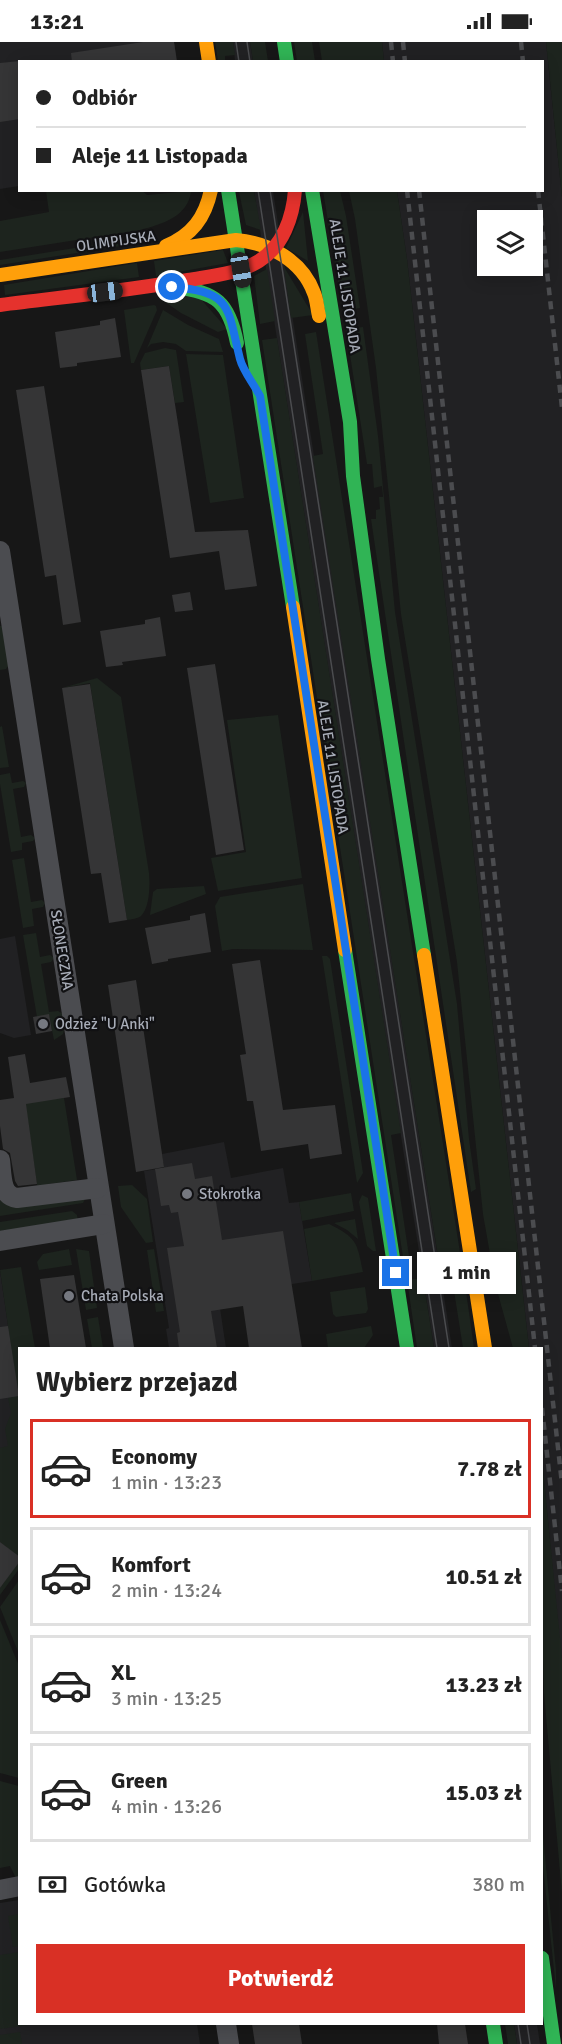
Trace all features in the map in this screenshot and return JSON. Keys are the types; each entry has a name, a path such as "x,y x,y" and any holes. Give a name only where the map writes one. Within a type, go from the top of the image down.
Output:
{"main road":[{"path":"206,42 208,60"},
{"path":"284,42 287,60"},
{"path":"144,253 171,244 202,221 211,192"},
{"name":"ALEJE 11 LISTOPADA","path":"228,192 407,1347"},
{"path":"0,305 149,287 241,270 261,260 280,241 290,221 295,192"},
{"name":"ALEJE 11 LISTOPADA","path":"312,192 350,422 353,476 374,637 485,1347"},
{"name":"OLIMPIJSKA","path":"0,275 236,240 250,240 272,249 296,266 306,278 314,293 326,359"},
{"path":"149,287 194,289 211,294 218,299 230,315 240,357 260,396"},
{"path":"335,417 353,476"},
{"path":"543,1965 554,2044"},
{"path":"493,2025 496,2044"}],"street":[{"name":"SŁONECZNA","path":"0,551 124,1347"},
{"path":"0,1160 4,1192 10,1197 98,1188"},
{"path":"0,1241 104,1224"},
{"path":"0,1890 18,1886"},
{"path":"226,2025 229,2044"}],"shaded area":[{"path":"0,42 174,42 177,60 18,60 18,186 0,189"},
{"path":"215,42 233,42 235,55 225,56 225,60 218,60"},
{"path":"233,42 250,42 253,60 235,60"},
{"path":"250,42 265,42 268,60 253,60"},
{"path":"294,42 312,42 315,60 297,60"},
{"path":"319,42 382,42 384,60 322,60"},
{"path":"382,42 546,42 562,197 562,1665 543,1470 543,1347 529,1347 407,259 397,192 544,192 544,60 384,60"},
{"path":"546,42 562,42 562,197"},
{"path":"46,192 143,192 147,195 191,192 189,200 179,213 157,225 140,230 0,252 0,221 49,212"},
{"path":"239,192 254,192 261,230 246,225"},
{"path":"254,192 273,192 452,1347 434,1347"},
{"path":"323,192 340,192 346,216 360,308 343,311"},
{"path":"349,192 397,192 407,259 529,1347 513,1347 495,1283 483,1214 457,962 401,614 376,368"},
{"path":"303,212 308,261 286,248"},
{"path":"131,239 134,244 0,265 0,260"},
{"path":"223,250 228,263 156,276 154,261"},
{"path":"137,263 139,277 5,295 4,285"},
{"path":"284,267 313,315 291,318"},
{"path":"267,269 275,321 260,324 254,276"},
{"path":"177,295 199,297 227,329 218,332 181,313 161,299"},
{"path":"154,305 157,310 134,363 131,363 124,310"},
{"path":"163,310 188,325 219,339 223,352 186,351 176,344 163,342 151,344 147,348"},
{"path":"363,327 378,436 395,612 457,1004 469,1139 476,1189 471,1192 371,519 376,519 376,510 380,509 379,497 383,497 382,486 374,488 372,464 367,464 346,329"},
{"path":"316,332 461,1259 439,1263 313,456 323,454 305,334"},
{"path":"277,338 401,1133 391,1135 409,1256 403,1257 262,340"},
{"path":"165,348 176,350 184,402 175,403 169,366 141,370 140,363 145,353"},
{"path":"186,354 223,355 244,498 210,503"},
{"path":"0,626 3,626 9,665 6,669 0,670"},
{"path":"97,678 121,697 149,873 149,896 144,912 139,917 127,920 90,683 62,688"},
{"path":"278,715 302,878 218,891 211,858 246,852 227,720"},
{"path":"2,726 9,767 0,768 0,727"},
{"path":"10,773 12,783 23,781 26,783 24,787 13,789 21,837 31,835 35,838 33,841 22,843 22,850 11,852 0,784 0,775"},
{"path":"24,858 31,902 42,900 45,903 43,907 32,909 34,926 23,928 12,860"},
{"path":"303,884 313,950 233,949 222,951 215,906 220,897"},
{"path":"204,886 206,894 150,915 153,892 157,889"},
{"path":"36,933 40,957 50,955 54,958 51,962 41,964 49,1012 58,1011 63,1014 65,1026 63,1034 54,1040 49,1015 37,1017 23,935"},
{"path":"15,936 31,1035 14,1038 0,1033 0,939"},
{"path":"322,956 330,959 363,1173 357,1183"},
{"path":"64,1098 77,1180 49,1184 38,1191 25,1102"},
{"path":"224,1142 231,1178 283,1168 289,1203 299,1202 312,1281 218,1295 226,1347 169,1347 166,1329 169,1328 144,1171 164,1168 162,1154"},
{"path":"132,1185 147,1199 153,1242 146,1243 121,1207 118,1186"},
{"path":"351,1193 354,1211 302,1221 299,1202"},
{"path":"362,1195 368,1198 376,1251 367,1246 359,1202"},
{"path":"85,1199 83,1203 0,1216 0,1201"},
{"path":"72,1211 77,1215 78,1222 0,1231 0,1222"},
{"path":"355,1219 358,1239 334,1223"},
{"path":"329,1224 345,1233 354,1242 363,1272 312,1281 304,1229"},
{"path":"69,1249 72,1265 39,1270 37,1262 43,1254"},
{"path":"76,1249 89,1251 97,1308 86,1310"},
{"path":"154,1249 164,1311 156,1312 147,1250"},
{"path":"21,1267 35,1347 18,1347 18,1396 0,1270"},
{"path":"0,1271 18,1393 18,1479 0,1470"},
{"path":"464,1277 474,1347 463,1347 452,1278"},
{"path":"423,1278 434,1347 417,1347 407,1280"},
{"path":"365,1287 368,1309 366,1313 336,1317 333,1314 330,1292"},
{"path":"98,1317 103,1347 92,1347 87,1319"},
{"path":"371,1326 373,1335 365,1347 328,1347 326,1334"},
{"path":"18,1396 18,1556 0,1542 0,1448 8,1446 5,1429 11,1413 8,1398"},
{"path":"543,1470 562,1658 562,1894 544,1693"},
{"path":"18,1562 18,1570 0,1595 0,1588"},
{"path":"18,1581 18,1652 0,1607"},
{"path":"0,1620 18,1664 18,1778 0,1773"},
{"path":"0,1781 18,1786 18,1878 16,1878 10,1866 0,1868"},
{"path":"543,1835 556,1970 556,1989 543,1866"},
{"path":"18,1900 18,2025 197,2025 200,2044 0,2044 0,1903"},
{"path":"18,1914 18,1946 13,1947 8,1916"},
{"path":"18,1952 18,2025 29,2025 0,2029 0,1955"},
{"path":"505,2025 514,2025 517,2044 508,2044"},
{"path":"514,2025 537,2025 540,2044 517,2044"},
{"path":"20,2032 22,2044 0,2044 0,2035"}],"building":[{"path":"143,42 174,42 177,60 72,60 71,53"},
{"path":"18,61 18,119 0,122 0,63"},
{"path":"115,318 121,357 77,363 77,366 60,368 55,332 100,325 100,321"},
{"path":"169,366 195,532 248,530 257,586 225,590 219,551 170,558 141,370"},
{"path":"44,386 81,622 63,625 56,575 45,577 16,390"},
{"path":"190,592 193,610 175,612 172,595"},
{"path":"160,617 166,656 122,662 123,665 106,667 100,631 145,624 145,620"},
{"path":"215,664 244,850 216,855 187,668"},
{"path":"90,684 127,920 109,923 101,873 91,874 62,688"},
{"path":"205,913 211,952 152,964 145,928 190,920 190,916"},
{"path":"260,960 283,1110 335,1105 342,1154 310,1159 308,1144 261,1151 253,1101 247,1101 240,1055 246,1054 232,964"},
{"path":"136,980 164,1167 136,1172 108,985"},
{"name":"Odzież \"U Anki\"","path":"49,1014 52,1031 36,1034 33,1017"},
{"path":"25,1054 30,1083 66,1077 70,1097 26,1104 37,1184 18,1186 10,1153 3,1149 0,1100 14,1098 8,1057"},
{"path":"192,1163 195,1179 212,1176 222,1240 283,1231 302,1347 249,1347 243,1306 211,1311 217,1347 179,1347 177,1333 180,1332 167,1248 184,1246 178,1212 171,1213 169,1205 161,1206 155,1169"},
{"path":"74,1275 86,1347 50,1347 40,1279"},
{"path":"8,1326 18,1396 0,1399 0,1327"},
{"path":"0,1542 18,1556 18,1564 0,1588"},
{"path":"252,2025 299,2025 302,2044 255,2044"},
{"path":"437,2025 465,2025 468,2044 439,2044"}],"tram line":[{"path":"236,42 239,60"},
{"path":"247,42 250,60"},
{"path":"258,192 437,1347"},
{"path":"270,192 449,1347"},
{"path":"518,2025 521,2044"},
{"path":"527,2025 530,2044"}],"railway":[{"path":"391,42 393,60"},
{"path":"403,42 405,60"},
{"path":"521,42 523,60"},
{"path":"407,192 535,1347"},
{"path":"419,192 562,1484"},
{"path":"538,192 562,408"},
{"path":"543,1417 562,1591"}],"traffic: fast":[{"path":"284,42 287,60"},
{"path":"228,192 293,607"},
{"path":"312,192 350,422 353,476 378,659 424,955"},
{"path":"175,287 201,292 218,302 230,318 237,343"},
{"path":"345,950 407,1347"},
{"path":"543,1965 554,2044"},
{"path":"493,2025 496,2044"}],"traffic: slow":[{"path":"206,42 209,60"},
{"path":"166,246 183,237 196,224 205,209 210,192"},
{"path":"0,275 236,240 272,249 293,263 309,281 319,316"},
{"path":"293,607 345,950"},
{"path":"424,955 485,1347"}],"traffic: jam":[{"path":"0,305 215,276 242,269 267,255 280,239 289,220 295,192"}],"place":[{"name":"Odzież \"U Anki\"","path":"43,1024"},
{"name":"Stokrotka","path":"187,1194"},
{"name":"Chata Polska","path":"69,1296"}],"route":[{"path":"172,287 194,289 211,294 225,306 234,325 240,361 260,396 396,1273"}]}
